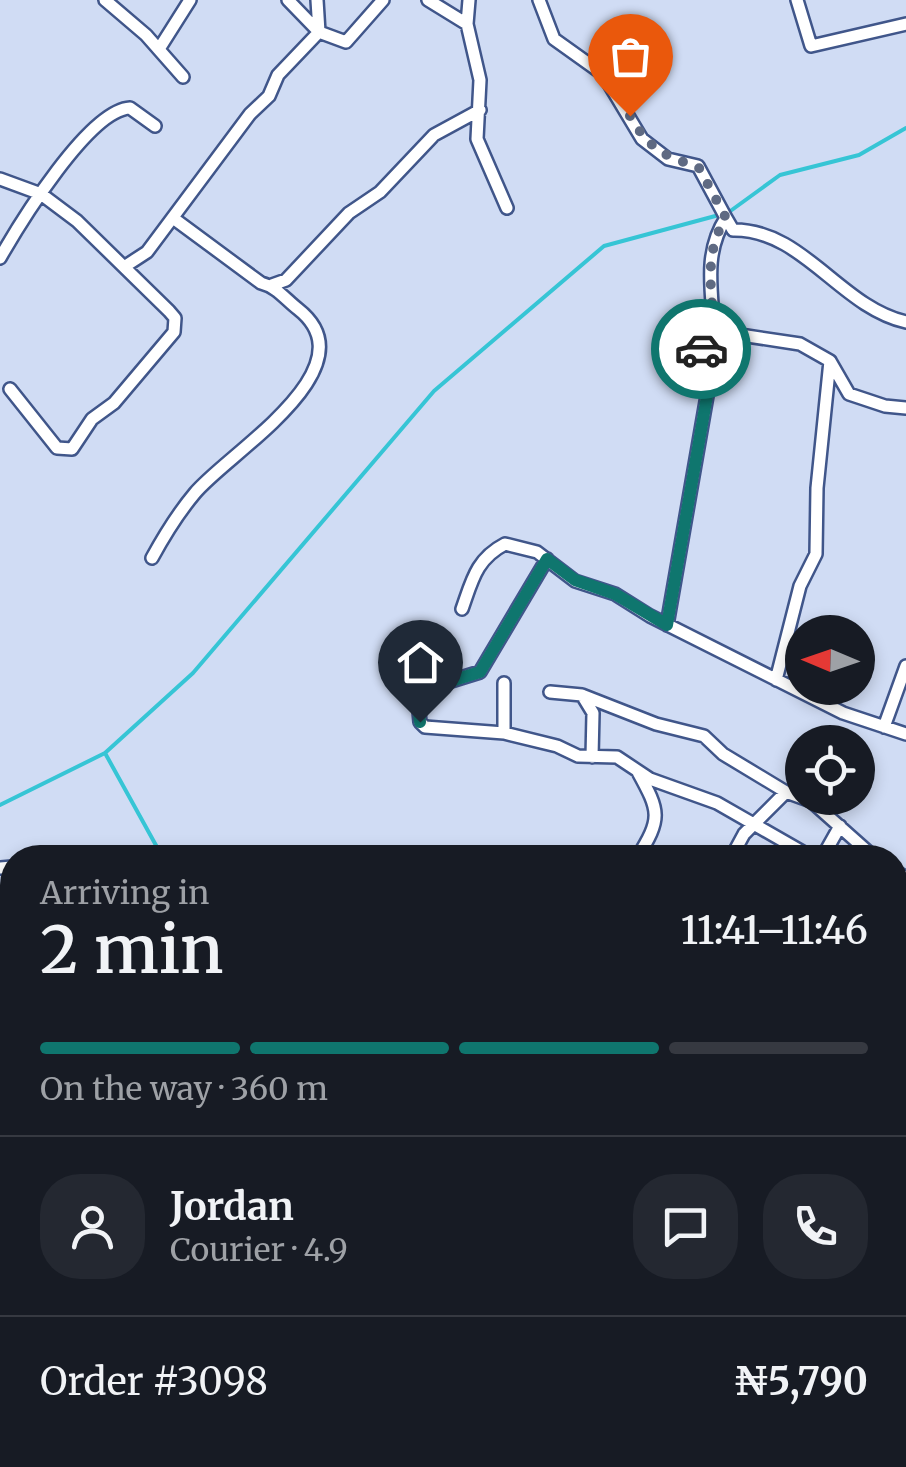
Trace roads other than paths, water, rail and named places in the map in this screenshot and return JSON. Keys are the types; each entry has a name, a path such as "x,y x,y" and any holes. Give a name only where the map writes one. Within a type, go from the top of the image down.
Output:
{"street":[{"path":"105,0 159,49 183,78"},
{"path":"159,49 190,0"},
{"path":"288,0 319,32 350,40 384,0"},
{"path":"124,268 147,252 250,114 269,96 278,75 319,32 317,0"},
{"path":"428,0 467,24"},
{"path":"469,0 467,24 480,80 476,93 480,110 477,139 508,208"},
{"path":"539,0 554,39 603,74 642,139 668,159 698,166 733,230 762,229 816,265 840,287 906,322"},
{"path":"798,0 811,46 906,24"},
{"path":"0,258 41,194 110,114 130,108 155,126"},
{"path":"173,218 261,283 272,285 286,280 348,212 380,192 434,135 480,110"},
{"path":"0,179 41,194 93,234 174,318 174,332 114,403 92,419 72,450 58,448 10,389"},
{"path":"667,625 707,396 693,360 714,331 710,259 714,236 726,218"},
{"path":"152,558 196,492 256,437 271,429 315,369 320,350 316,331 272,285"},
{"path":"714,331 800,344 830,360 849,394 884,406 906,408"},
{"path":"776,680 800,586 816,554 817,488 830,360"},
{"path":"462,609 478,564 504,544 547,559 575,580 615,594 776,680 906,734"},
{"path":"547,559 480,672 422,690 418,701 420,722 425,727 504,733 592,757 617,757 650,779 717,803 790,845"},
{"path":"884,728 906,666"},
{"path":"504,683 504,733"},
{"path":"550,692 582,695 656,724 704,736 722,754 785,791"},
{"path":"582,695 593,713 592,757"},
{"path":"634,766 657,808 654,832 646,845"},
{"path":"740,845 754,824 785,793"},
{"path":"827,815 861,845"},
{"path":"829,845 840,826"}],"waterway":[{"path":"729,212 780,175 859,155 906,128"},
{"path":"0,805 105,753 193,673 434,391 604,246 719,215"},
{"path":"105,753 156,845"}]}
